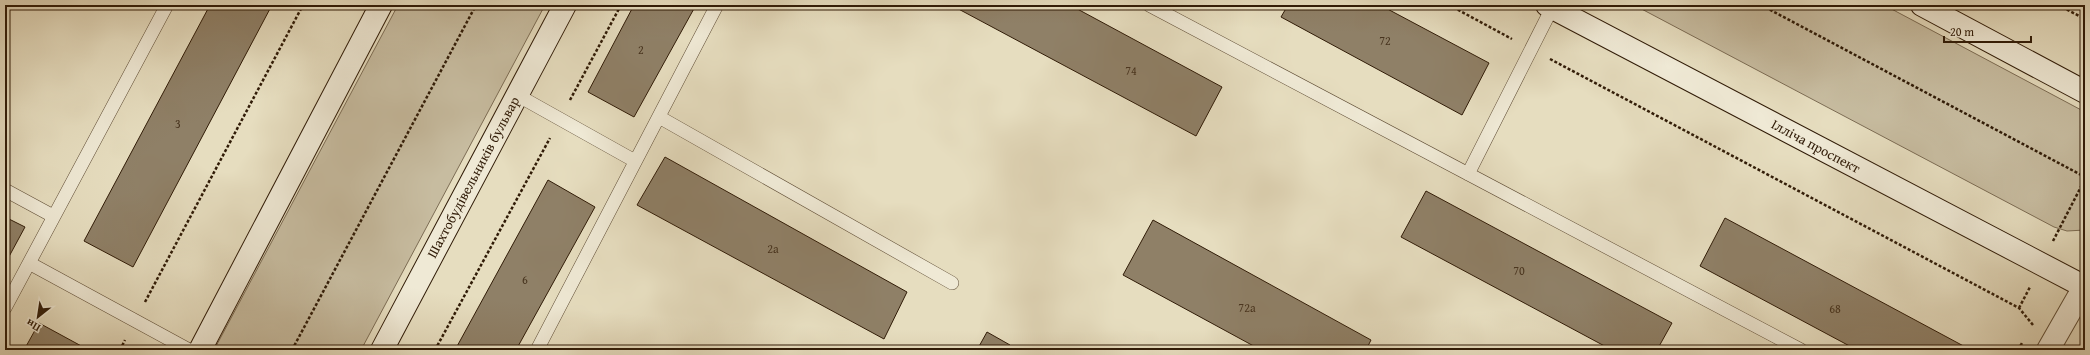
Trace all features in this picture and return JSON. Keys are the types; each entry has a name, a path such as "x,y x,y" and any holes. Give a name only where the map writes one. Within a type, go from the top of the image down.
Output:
{"main road":[{"path":"200,350 381,5"},
{"name":"Шахтобудівельників бульвар","path":"382,350 565,5"},
{"path":"1922,5 2085,92"},
{"name":"Ілліча проспект","path":"1549,6 2085,286"},
{"path":"2052,343 2085,286"}],"lane":[{"path":"5,308 167,5"},
{"path":"537,350 717,5"},
{"path":"1149,5 1801,350"},
{"path":"1468,174 1531,49 1549,6"},
{"path":"517,95 636,161"},
{"path":"658,117 952,282"},
{"path":"5,190 54,216"},
{"path":"29,263 189,350"}],"path":[{"path":"120,350 303,5"},
{"path":"292,350 476,5"},
{"path":"435,350 621,5"},
{"path":"1448,5 2019,308 2032,324 2052,343"},
{"path":"1761,5 2085,177"},
{"path":"2058,5 2085,19"}],"shaded area":[{"path":"398,5 545,5 361,350 214,350"},
{"path":"1634,5 1884,5 2085,112 2085,230 2067,231 2054,227"}],"building":[{"path":"210,5 272,5 133,267 84,241"},
{"path":"634,5 696,5 634,117 588,92"},
{"path":"951,5 1070,5 1222,87 1196,136"},
{"path":"1288,5 1380,5 1489,63 1462,115 1281,17"},
{"path":"665,157 907,292 884,339 637,205"},
{"path":"548,180 595,207 516,350 455,350"},
{"path":"1426,191 1672,323 1657,350 1612,350 1401,237"},
{"path":"5,217 25,227 5,264"},
{"path":"1725,218 1971,350 1857,350 1700,266"},
{"path":"1153,220 1371,340 1366,350 1261,350 1123,275"},
{"path":"39,323 85,348 84,350 24,350"},
{"path":"987,332 1010,345 1007,350 977,350"}]}
